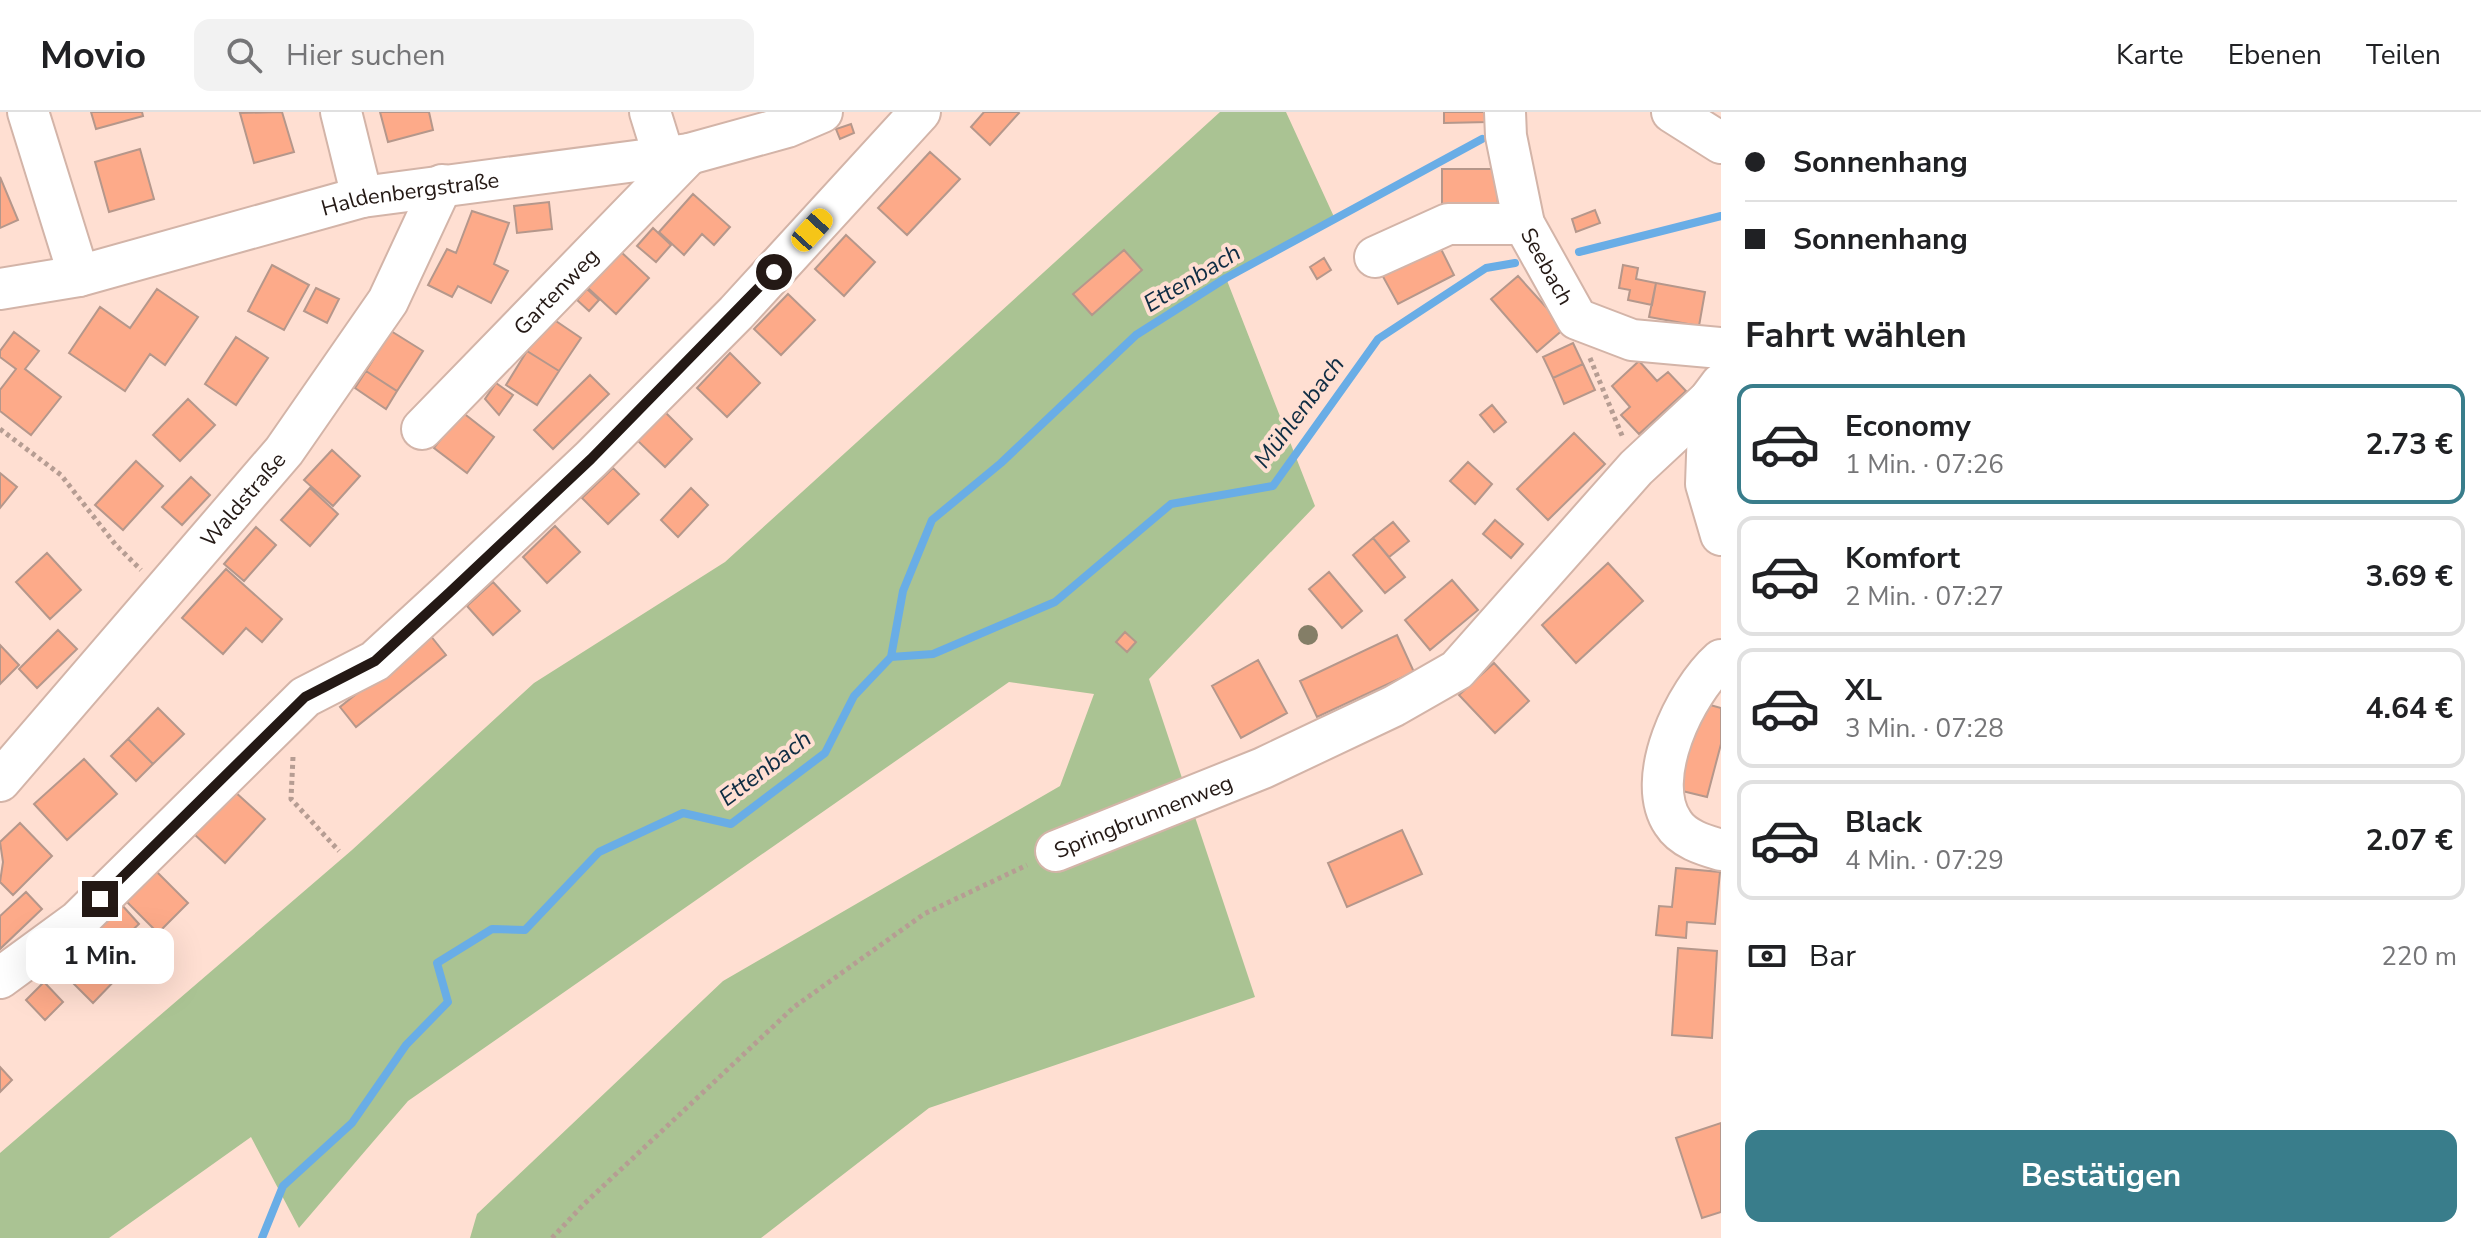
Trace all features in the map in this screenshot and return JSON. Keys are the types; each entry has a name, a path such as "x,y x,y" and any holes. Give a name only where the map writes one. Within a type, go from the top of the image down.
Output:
{"street":[{"path":"28,112 79,276"},
{"path":"341,112 362,197"},
{"path":"650,112 676,155"},
{"name":"Haldenbergstraße","path":"0,289 79,276 362,197 442,185 532,177 676,155 787,127 822,112"},
{"path":"0,978 78,921 305,697 375,661 591,459 736,313 920,112"},
{"name":"Seebach","path":"1505,112 1506,136 1524,224 1577,319 1632,340 1721,348"},
{"path":"1672,112 1721,143"},
{"name":"Gartenweg","path":"422,429 676,155"},
{"name":"Waldstraße","path":"0,781 284,451 388,301 442,185"},
{"path":"1375,257 1448,224 1524,224"},
{"path":"1715,392 1706,484 1721,535"},
{"name":"Springbrunnenweg","path":"1056,851 1263,768 1394,706 1457,670 1636,468 1715,392"},
{"path":"1721,660 1675,723 1660,795 1673,825 1694,841 1721,850"}],"path":[{"path":"1577,319 1597,378 1636,468"},
{"path":"0,429 61,475 115,544 166,591"},
{"path":"305,697 293,745 291,799 339,851"},
{"name":"Springbrunnenweg","path":"552,1238 583,1205 794,1007 924,914 1056,851"}],"green space":[{"path":"1220,112 1286,112 1335,219 1226,278 1315,506 1149,679 1255,997 929,1108 761,1238 470,1238 477,1214 723,981 1060,786 1094,694 1009,682 408,1101 299,1228 251,1137 109,1238 0,1238 0,1153 352,850 534,683 725,562"}],"building":[{"path":"91,112 142,112 143,116 96,129"},
{"path":"282,112 294,152 254,163 240,113"},
{"path":"380,112 429,112 433,130 388,142"},
{"path":"984,112 1019,113 990,145 971,127"},
{"path":"1444,112 1488,112 1488,122 1444,123"},
{"path":"851,124 854,133 840,139 836,129"},
{"path":"140,149 154,199 109,212 95,162"},
{"path":"930,152 960,179 907,235 878,208"},
{"path":"1442,169 1497,169 1498,208 1442,208"},
{"path":"0,177 18,220 0,228"},
{"path":"693,194 730,227 714,245 702,234 684,255 659,232"},
{"path":"549,202 552,229 517,233 514,206"},
{"path":"1595,210 1600,223 1576,232 1572,219"},
{"path":"472,211 509,223 494,264 508,271 491,303 458,286 452,297 428,285 447,249 456,253"},
{"path":"653,228 671,245 656,262 637,246"},
{"path":"846,235 875,262 844,296 815,269"},
{"path":"1438,243 1454,275 1398,304 1381,273"},
{"path":"1124,250 1142,270 1092,315 1073,294"},
{"path":"620,251 649,278 616,314 588,288"},
{"path":"1324,258 1331,270 1317,279 1310,267"},
{"path":"272,265 309,285 284,330 248,311"},
{"path":"1623,265 1638,268 1636,279 1656,283 1652,305 1628,300 1630,290 1619,288"},
{"path":"1518,276 1565,328 1537,352 1491,299"},
{"path":"1656,283 1705,292 1699,326 1649,317"},
{"path":"316,288 339,299 327,323 304,311"},
{"path":"157,289 198,317 165,365 150,354 125,391 69,353 100,307 130,328"},
{"path":"587,289 599,300 589,311 577,300"},
{"path":"788,294 815,320 781,355 754,329"},
{"path":"550,317 581,338 559,371 527,351"},
{"path":"391,331 423,351 397,391 366,371"},
{"path":"14,332 39,351 25,369 61,397 31,435 0,411 0,390 16,369 0,357 0,351"},
{"path":"236,337 268,358 236,405 205,384"},
{"path":"1573,343 1583,364 1553,378 1543,357"},
{"path":"527,351 559,371 537,405 506,385"},
{"path":"730,353 760,383 727,417 697,388"},
{"path":"1639,361 1657,381 1668,372 1686,391 1639,434 1621,415 1630,407 1612,386"},
{"path":"1583,364 1595,390 1564,404 1553,378"},
{"path":"366,371 397,391 386,409 355,388"},
{"path":"590,375 609,394 553,449 534,430"},
{"path":"496,383 513,395 499,415 485,399"},
{"path":"188,399 215,425 180,461 153,435"},
{"path":"1492,405 1506,422 1494,432 1480,415"},
{"path":"462,412 494,437 467,473 434,448"},
{"path":"665,412 692,439 665,467 638,441"},
{"path":"1574,433 1605,464 1548,520 1517,489"},
{"path":"332,450 360,476 333,506 304,480"},
{"path":"136,461 163,486 123,530 95,505"},
{"path":"1468,462 1492,484 1475,504 1450,481"},
{"path":"613,468 639,494 608,524 582,498"},
{"path":"0,473 17,487 0,508"},
{"path":"191,477 210,495 182,525 162,507"},
{"path":"310,488 338,514 310,546 281,520"},
{"path":"691,488 708,505 678,537 661,520"},
{"path":"1495,520 1523,544 1511,558 1483,534"},
{"path":"1393,522 1409,541 1389,557 1373,538"},
{"path":"555,526 580,552 547,583 523,557"},
{"path":"256,527 276,545 244,581 224,564"},
{"path":"1373,538 1405,577 1385,593 1353,555"},
{"path":"47,553 81,590 50,619 16,582"},
{"path":"1608,563 1643,601 1576,663 1542,625"},
{"path":"226,569 282,619 262,642 246,628 223,654 182,618"},
{"path":"1329,572 1362,611 1342,628 1309,589"},
{"path":"1452,580 1478,610 1430,650 1405,620"},
{"path":"493,582 520,611 493,635 467,606"},
{"path":"58,630 77,649 37,688 19,669"},
{"path":"1125,632 1136,642 1127,652 1116,642"},
{"path":"430,635 446,655 356,727 340,707"},
{"path":"1397,635 1414,672 1317,717 1300,681"},
{"path":"0,645 19,665 0,684"},
{"path":"1258,660 1287,713 1241,738 1212,686"},
{"path":"1494,663 1529,701 1495,733 1459,695"},
{"path":"1696,701 1721,708 1721,744 1707,797 1674,789"},
{"path":"158,708 184,734 153,764 128,739"},
{"path":"128,739 153,764 136,781 111,756"},
{"path":"84,759 117,794 67,840 34,804"},
{"path":"234,791 265,819 225,863 194,834"},
{"path":"20,823 52,856 13,895 0,882 3,862 0,842"},
{"path":"1402,830 1422,874 1347,907 1328,863"},
{"path":"1676,868 1720,872 1715,924 1687,922 1686,938 1656,935 1659,906 1672,907"},
{"path":"155,870 188,903 158,933 125,900"},
{"path":"26,892 42,909 0,949 0,916"},
{"path":"121,904 139,924 107,954 89,935"},
{"path":"84,939 120,975 93,1003 56,966"},
{"path":"1678,948 1717,951 1712,1038 1672,1035"},
{"path":"44,982 63,1002 45,1020 26,1000"},
{"path":"0,1067 12,1080 0,1092"},
{"path":"1721,1123 1721,1212 1702,1218 1676,1138"}],"waterway":[{"name":"Ettenbach","path":"262,1238 283,1186 352,1123 406,1045 448,1002 437,963 492,929 525,930 599,852 683,813 731,824 825,753 854,696 891,657 903,591 932,520 1001,463 1136,335 1226,278 1482,139"},
{"name":"Mühlenbach","path":"1579,252 1721,216"},
{"name":"Mühlenbach","path":"891,657 933,654 1055,602 1171,504 1273,486 1378,339 1486,268 1515,263"}],"route":[{"path":"100,899 305,697 375,661 450,592 591,459 774,272"}]}
